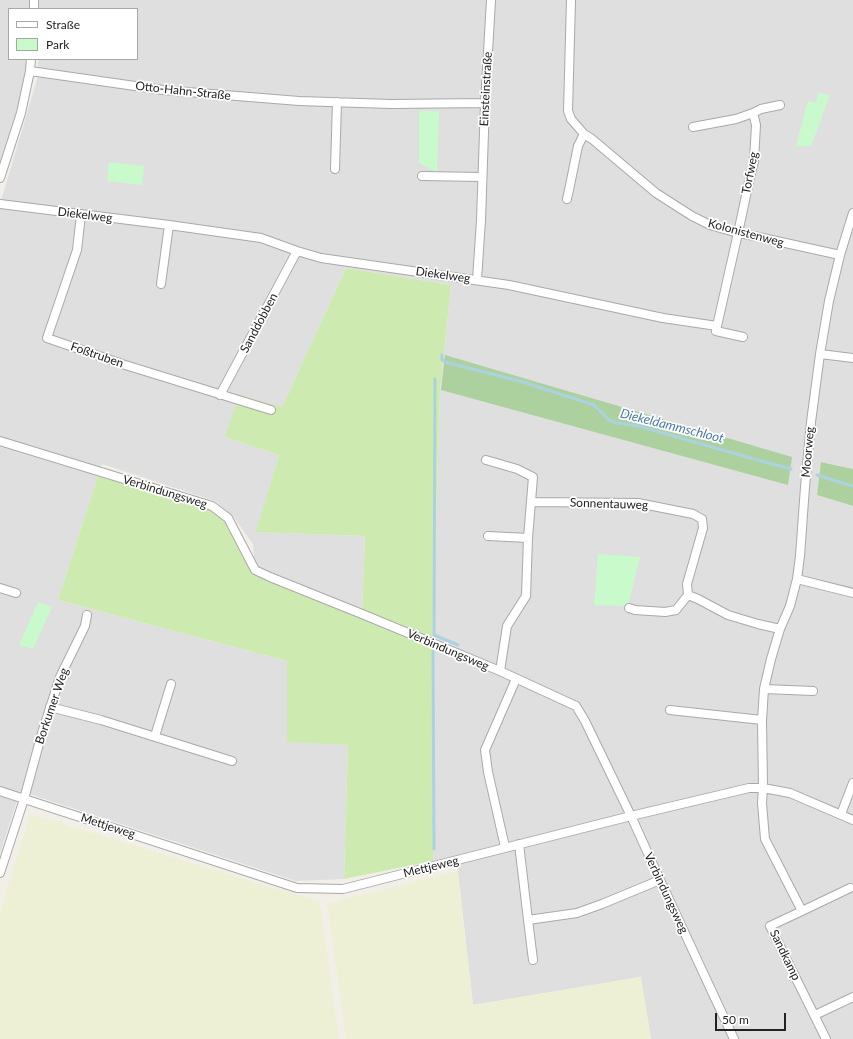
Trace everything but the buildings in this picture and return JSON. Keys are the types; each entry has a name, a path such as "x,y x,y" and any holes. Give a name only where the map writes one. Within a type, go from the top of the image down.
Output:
{"street":[{"name":"Einsteinstraße","path":"477,280 491,0"},
{"name":"Kolonistenweg","path":"571,0 568,111 571,119 584,134 592,139 656,193 692,216 710,225 738,233 840,255"},
{"path":"0,178 21,112 31,60"},
{"name":"Otto-Hahn-Straße","path":"30,71 163,90 299,101 391,104 485,103"},
{"path":"335,170 337,102"},
{"path":"693,127 736,119 762,109 780,105"},
{"name":"Torfweg","path":"738,233 754,161 756,125 753,113"},
{"path":"567,199 578,146 584,134"},
{"path":"422,176 482,177"},
{"name":"Diekelweg","path":"0,204 261,238 321,258 509,285 663,318 718,326 716,330 743,337"},
{"name":"Foßtruben","path":"81,215 77,250 47,338 122,364 271,410"},
{"name":"Moorweg","path":"763,788 762,720 764,689 780,629 790,606 797,579 811,422 820,354 829,301 840,255 853,215"},
{"path":"161,284 169,225"},
{"path":"718,326 738,233"},
{"name":"Sanddobben","path":"220,394 297,251"},
{"path":"820,354 853,358"},
{"name":"Verbindungsweg","path":"0,442 212,506 228,518 255,570 500,671 576,706 585,721 631,816 734,1039"},
{"path":"486,460 517,469 533,477 528,538 526,596 507,626 500,671"},
{"name":"Sonnentauweg","path":"531,502 638,503 694,514 702,519 703,528 687,584 688,595"},
{"path":"488,536 528,538"},
{"path":"797,579 853,593"},
{"path":"0,588 16,593"},
{"path":"629,608 635,610 665,612 676,610 688,595 728,614 758,624 780,629"},
{"name":"Borkumer Weg","path":"24,799 42,732 60,677 86,626 87,615"},
{"path":"505,847 488,772 485,750 516,679"},
{"path":"155,736 171,684"},
{"path":"764,689 813,691"},
{"path":"50,707 155,736 232,761"},
{"path":"670,710 762,720"},
{"path":"841,814 853,783"},
{"name":"Mettjeweg","path":"0,791 297,888 343,889 505,847 748,788 763,788 790,793 853,820"},
{"path":"763,788 762,802 765,839 802,912"},
{"path":"0,873 24,799"},
{"path":"519,844 533,960"},
{"path":"528,920 577,913 660,880"},
{"name":"Sandkamp","path":"826,1039 770,926 850,888"},
{"path":"815,1015 853,996"}],"shaded area":[{"path":"0,0 34,0 34,8 8,8 8,60 31,60 0,178"},
{"path":"37,0 853,0 853,469 822,462 817,495 853,506 853,1039 651,1039 640,977 473,1005 456,856 433,861 432,643 440,390 451,285 346,268 282,407 225,437 279,455 257,532 365,536 362,614 255,570 253,544 232,515 215,501 102,464 58,600 287,661 287,741 348,745 344,879 296,881 20,791 0,854 0,204 38,76 38,60 138,60 138,8 37,8"}],"green space":[{"path":"818,93 830,95 811,146 796,146 808,101 816,103"},
{"path":"419,111 439,111 437,172 419,163"},
{"path":"109,162 144,166 142,185 107,181"},
{"path":"346,268 451,285 440,390 432,643 433,861 344,879 348,745 287,742 287,661 58,600 99,473 212,506 228,518 255,570 362,615 365,536 256,532 279,455 225,437 239,395 282,407"},
{"path":"445,355 792,457 788,485 441,390"},
{"path":"821,462 853,469 853,506 817,495"},
{"path":"598,554 640,557 628,606 594,605"},
{"path":"38,602 52,607 33,649 19,645"},
{"path":"30,814 320,902 339,1039 0,1039 0,912"},
{"path":"458,871 473,1005 641,977 651,1039 346,1039 327,904"}],"waterway":[{"name":"Diekeldammschloot","path":"442,355 442,360 445,362 523,382 594,405 609,420 616,423 639,426 791,469"},
{"name":"Diekeldammschloot","path":"435,379 434,635 458,645"},
{"name":"Diekeldammschloot","path":"817,475 853,486"},
{"path":"433,651 434,849"}]}
